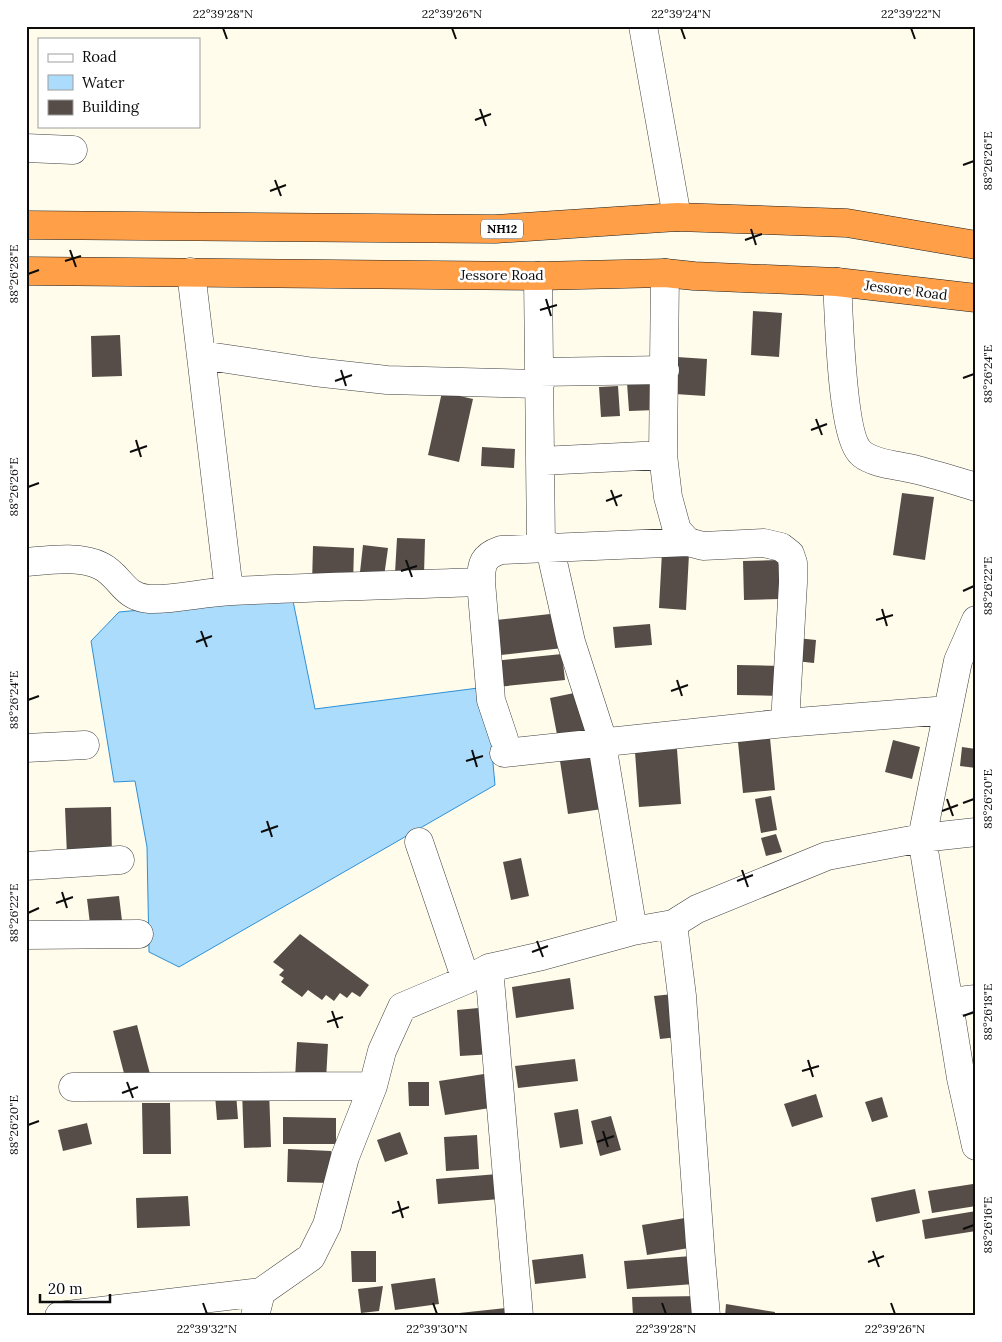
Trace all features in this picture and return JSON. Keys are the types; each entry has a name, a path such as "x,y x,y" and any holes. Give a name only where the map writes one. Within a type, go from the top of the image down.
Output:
{"highway":[{"name":"NH12","path":"26,225 495,229 677,217 847,223 976,245"},
{"name":"Jessore Road","path":"26,271 538,276 665,274 837,282 976,298"}],"street":[{"path":"643,26 677,217"},
{"path":"26,148 73,150"},
{"path":"191,272 229,591"},
{"path":"665,274 663,455 668,496 677,530 688,542"},
{"path":"538,276 540,461 547,547 554,562 571,642 602,743 633,931"},
{"path":"837,282 846,414 853,440 861,454 878,461 976,487"},
{"path":"201,355 314,372 387,380 540,378 665,370"},
{"path":"540,461 663,455"},
{"path":"785,723 793,563 790,554 781,546 764,544 703,546 688,542 547,547 502,550 492,553 483,562 481,582 491,700 504,746 602,743 785,723 948,710"},
{"path":"26,562 59,558 100,565 113,574 125,589 136,598 151,599 229,591 481,582"},
{"path":"976,620 958,661 922,838 963,1001 961,1078 976,1146"},
{"path":"26,748 85,745"},
{"path":"59,1316 258,1304 311,1257 327,1226 345,1157 373,1086 382,1051 402,1008 478,974 633,931 673,924 697,909 828,856 922,838 976,832"},
{"path":"419,842 478,974 519,1316"},
{"path":"26,866 120,860"},
{"path":"673,924 682,996 706,1316"},
{"path":"26,935 139,934"},
{"path":"73,1087 373,1086"}],"water":[{"path":"292,596 315,709 486,687 495,785 179,967 149,952 147,847 135,781 114,782 91,641 119,612"}],"building":[{"path":"753,311 782,313 779,357 751,355"},
{"path":"120,335 122,376 92,377 91,336"},
{"path":"677,357 707,359 705,396 675,394"},
{"path":"655,382 656,410 629,411 627,383"},
{"path":"618,386 620,416 601,417 599,387"},
{"path":"442,392 473,399 459,462 428,455"},
{"path":"482,447 515,449 514,468 481,466"},
{"path":"902,493 934,497 925,560 893,555"},
{"path":"397,538 425,539 424,574 395,573"},
{"path":"363,545 388,548 383,584 359,581"},
{"path":"313,546 354,548 353,585 312,584"},
{"path":"662,552 689,554 686,610 659,608"},
{"path":"778,560 780,599 744,600 743,561"},
{"path":"559,613 563,648 501,655 496,620"},
{"path":"650,624 652,645 615,648 613,627"},
{"path":"797,638 816,640 814,663 795,661"},
{"path":"562,654 565,680 497,687 494,661"},
{"path":"737,665 781,666 781,696 737,695"},
{"path":"579,692 588,740 559,745 550,698"},
{"path":"770,738 775,790 743,793 738,742"},
{"path":"893,740 920,747 912,779 885,772"},
{"path":"962,747 976,749 976,768 960,766"},
{"path":"677,749 681,804 639,807 635,752"},
{"path":"601,755 609,808 568,814 560,761"},
{"path":"771,796 777,830 761,833 755,799"},
{"path":"111,807 112,855 67,856 65,808"},
{"path":"776,834 782,852 766,856 761,838"},
{"path":"521,858 529,896 511,900 503,862"},
{"path":"119,896 123,929 91,932 87,899"},
{"path":"300,934 369,985 360,997 352,992 347,998 340,993 334,1001 326,995 322,1000 308,990 302,997 281,982 284,978 279,975 284,970 273,962"},
{"path":"570,978 574,1009 516,1018 512,987"},
{"path":"673,994 678,1037 660,1039 654,996"},
{"path":"489,1007 493,1054 460,1056 457,1010"},
{"path":"137,1025 150,1074 126,1081 113,1031"},
{"path":"297,1042 328,1044 326,1080 295,1079"},
{"path":"575,1059 578,1081 518,1088 515,1066"},
{"path":"484,1074 490,1108 445,1115 439,1081"},
{"path":"408,1082 429,1082 429,1106 409,1106"},
{"path":"269,1089 271,1147 244,1148 242,1090"},
{"path":"236,1093 238,1119 217,1120 215,1095"},
{"path":"816,1094 823,1117 792,1127 784,1104"},
{"path":"882,1097 888,1117 872,1122 865,1102"},
{"path":"142,1103 170,1103 171,1154 143,1154"},
{"path":"578,1109 583,1144 560,1148 554,1113"},
{"path":"611,1116 621,1150 600,1156 591,1121"},
{"path":"283,1117 336,1118 336,1144 283,1144"},
{"path":"87,1123 92,1144 63,1151 58,1130"},
{"path":"400,1132 408,1154 385,1162 377,1140"},
{"path":"477,1135 479,1169 446,1171 444,1137"},
{"path":"288,1149 331,1151 331,1183 287,1182"},
{"path":"498,1174 500,1199 438,1204 436,1179"},
{"path":"973,1184 976,1206 932,1213 928,1191"},
{"path":"915,1189 920,1213 876,1222 871,1198"},
{"path":"188,1196 190,1226 137,1228 136,1198"},
{"path":"976,1211 976,1231 925,1239 922,1220"},
{"path":"685,1218 689,1248 647,1255 642,1225"},
{"path":"351,1251 376,1251 376,1282 352,1282"},
{"path":"583,1254 586,1278 535,1284 532,1260"},
{"path":"692,1256 694,1284 627,1289 624,1261"},
{"path":"435,1278 439,1304 395,1310 391,1284"},
{"path":"383,1286 379,1311 361,1313 358,1289"},
{"path":"702,1296 703,1316 633,1316 632,1297"},
{"path":"726,1304 775,1312 774,1316 725,1316"},
{"path":"506,1308 507,1316 450,1316 450,1314"}]}
